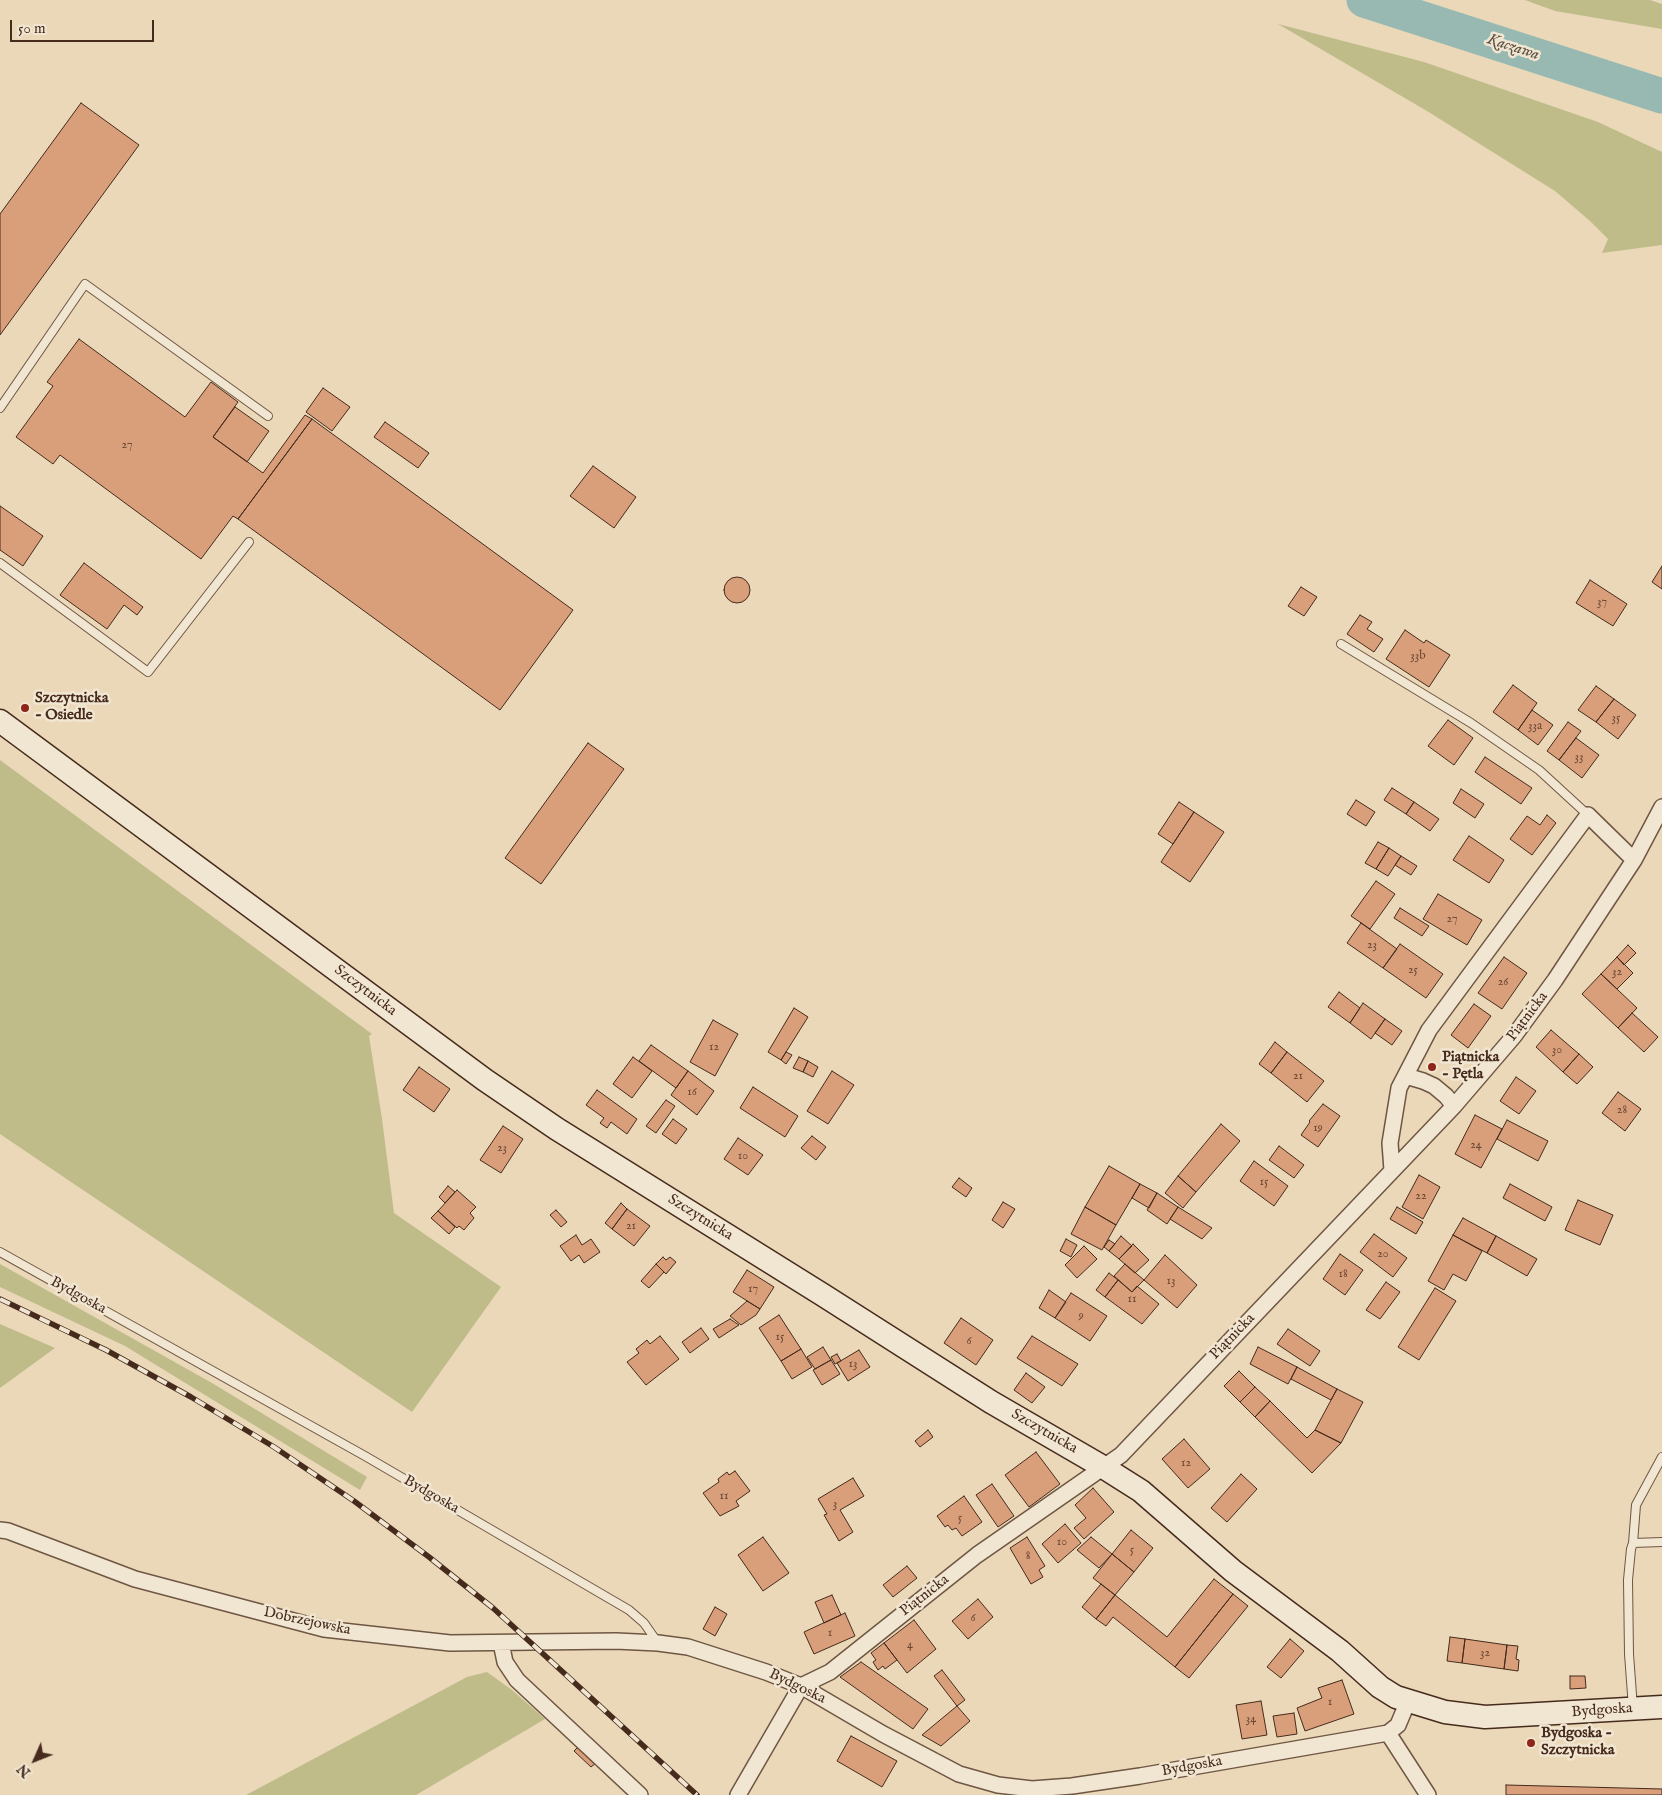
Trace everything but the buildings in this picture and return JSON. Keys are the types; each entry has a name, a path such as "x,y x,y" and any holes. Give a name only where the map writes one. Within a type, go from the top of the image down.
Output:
{"street":[{"name":"Szczytnicka","path":"0,721 485,1080 549,1124 823,1294 991,1402 1141,1491 1233,1571 1340,1651 1380,1687 1396,1697 1408,1701"},
{"name":"Piątnicka","path":"801,1686 830,1672 977,1555 1120,1455 1454,1106 1514,1036 1555,980 1634,860 1662,807"},
{"path":"1392,1170 1390,1143 1399,1088 1430,1030 1588,815 1634,860"},
{"path":"1406,1076 1434,1086 1454,1106"},
{"name":"Dobrzejowska","path":"0,1530 8,1531 135,1579 324,1629 450,1644 616,1641 658,1643"},
{"path":"501,1643 505,1662 517,1680 640,1795"},
{"name":"Bydgoska","path":"658,1643 688,1647 766,1672 801,1686 883,1734 958,1774 998,1785 1032,1789 1072,1786 1388,1734"},
{"path":"738,1795 801,1686"},
{"path":"1408,1701 1398,1726 1388,1734 1428,1795"},
{"name":"Bydgoska","path":"1408,1701 1454,1714 1485,1717 1662,1707"}],"lane":[{"path":"0,408 85,284 268,416"},
{"path":"0,563 148,672 249,542"},
{"path":"1341,644 1471,724 1532,765 1588,815"},
{"name":"Bydgoska","path":"0,1252 365,1456 629,1610 644,1622 658,1643"},
{"path":"1633,1710 1628,1654 1628,1586 1636,1505 1662,1457"},
{"path":"1633,1543 1662,1542"}],"shaded area":[{"path":"1525,0 1650,0 1662,4 1662,29 1555,11"},
{"path":"1278,24 1424,62 1598,122 1662,152 1662,245 1602,253 1608,239 1555,191 1427,111"},
{"path":"0,760 372,1034 369,1036 394,1213 501,1287 412,1412 0,1134"},
{"path":"0,1264 212,1383 367,1477 360,1490 125,1346 0,1287"},
{"path":"0,1324 55,1348 0,1388"},
{"path":"487,1672 512,1690 545,1719 416,1795 246,1795 467,1677"}],"waterway":[{"name":"Kaczawa","path":"1364,0 1662,96"}],"railway":[{"path":"0,1299 106,1350 191,1397 274,1447 354,1501 493,1608 697,1795"}],"place":[{"name":"Szczytnicka - Osiedle","path":"25,708"},
{"name":"Piątnicka - Pętla","path":"1432,1067"},
{"name":"Bydgoska - Szczytnicka","path":"1531,1743"}]}
